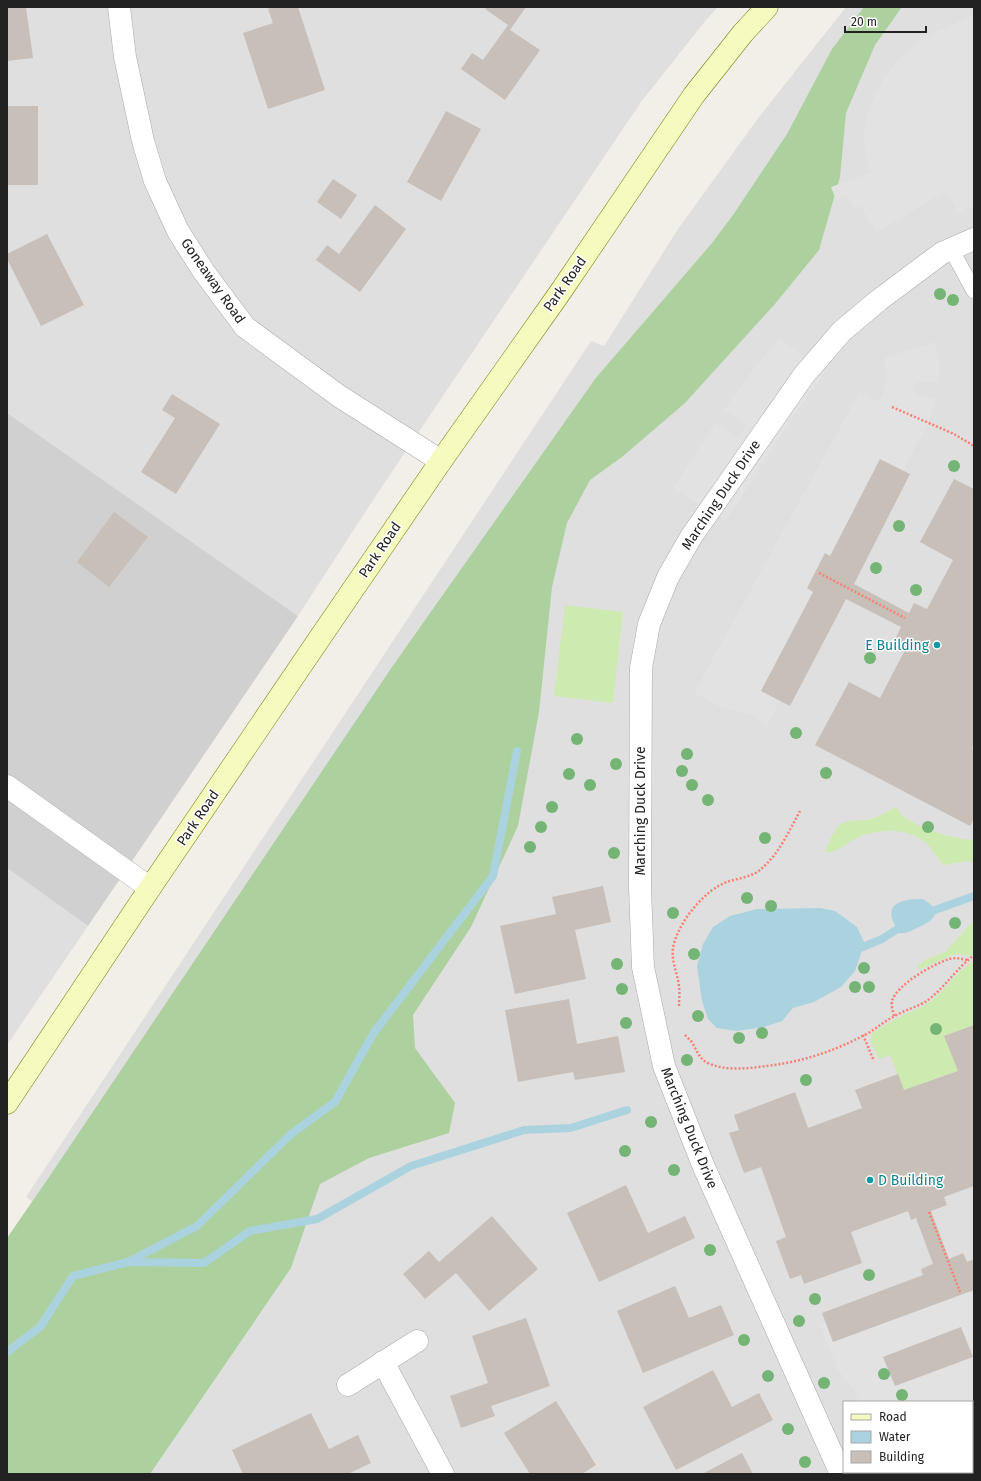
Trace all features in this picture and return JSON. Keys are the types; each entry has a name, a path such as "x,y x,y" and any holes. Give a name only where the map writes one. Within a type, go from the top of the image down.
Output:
{"main road":[{"name":"Park Road","path":"7,1103 150,888 441,461 559,294 694,95 743,33 767,7"}],"street":[{"name":"Goneaway Road","path":"119,7 125,57 143,141 155,181 178,231 204,272 245,327 339,396 441,461"},
{"name":"Marching Duck Drive","path":"841,1474 703,1165 664,1066 643,967 640,888 641,668 649,624 668,577 691,537 804,375 842,331 879,300 942,253 974,239"},
{"path":"7,786 150,888"},
{"path":"348,1385 417,1341"},
{"path":"383,1362 443,1474"}],"lane":[{"path":"951,249 974,291"}],"path":[{"path":"892,407 954,434 974,446"},
{"path":"819,573 905,618"},
{"path":"678,1007 679,988 673,963 673,949 677,933 683,922 716,886 760,871 771,861 800,811"},
{"path":"683,1032 691,1041 702,1059 709,1064 737,1069 796,1062 824,1054 863,1035 894,1016 914,1008 928,1000 974,955"},
{"path":"894,1016 892,1000 897,992 908,981 949,959 959,958 968,960"},
{"path":"863,1035 874,1061"},
{"path":"929,1212 960,1292"}],"shaded area":[{"path":"7,7 718,7 641,102 375,497 298,616 7,413"},
{"path":"846,7 974,7 974,1474 7,1474 35,1203 26,1197 591,341 604,346 678,229 759,117"},
{"path":"974,14 974,205 959,213 946,191 876,233 861,206 854,209 847,196 836,200 831,187 870,173 865,155 864,130 869,108 884,78 902,55 929,36"},
{"path":"779,338 825,372 792,418 726,521 673,488 715,423 738,438 746,425 724,410 749,375"},
{"path":"935,342 939,366 938,382 917,382 914,386 914,390 919,395 937,400 933,411 925,429 767,725 751,715 716,705 694,693 859,393 874,400 879,400 882,395 886,379 884,358"},
{"path":"7,413 298,616 88,926 7,868"},
{"path":"7,868 88,926 7,1045"},
{"path":"974,1264 974,1442 973,1401 859,1401 853,1388 838,1370 820,1324"}],"green space":[{"path":"864,7 902,7 875,45 846,113 840,177 819,250 775,304 685,403 622,457 590,480 567,523 552,587 539,712 518,826 471,927 413,1015 415,1048 455,1103 449,1133 369,1158 320,1184 291,1268 150,1474 7,1474 7,1238 392,667 595,379 712,243 733,215 787,134 832,49"},
{"path":"565,605 623,612 613,703 554,696"},
{"path":"896,806 900,813 918,825 943,834 974,840 974,863 969,861 943,865 928,845 920,839 902,832 892,831 882,831 862,836 833,852 825,852 834,832 841,824 849,821 871,819 884,814"},
{"path":"974,920 974,954 970,956 955,954 918,970 918,966 925,960 945,952"},
{"path":"974,960 974,1025 945,1036 958,1071 904,1090 890,1055 879,1059 872,1044 871,1034 897,1018 922,1007 931,1001 962,969"}],"water":[{"path":"923,899 933,908 935,915 928,922 911,931 899,933 892,918 891,912 893,907 896,904 907,900"},
{"path":"820,908 835,911 857,927 864,942 855,971 841,987 814,1002 793,1008 782,1021 764,1027 737,1031 717,1028 708,1019 702,1001 697,966 703,944 713,927 730,916 757,909"}],"building":[{"path":"7,7 26,7 33,58 7,61"},
{"path":"272,7 298,7 325,90 268,109 243,33 273,23 268,9"},
{"path":"487,7 526,7 510,30 540,50 505,100 461,69 472,53 483,60 508,25 485,9"},
{"path":"7,106 38,106 38,185 7,185"},
{"path":"446,111 481,129 441,201 407,182"},
{"path":"333,179 357,195 341,219 317,202"},
{"path":"375,205 406,229 360,292 316,260 327,245 339,254"},
{"path":"47,234 84,305 41,326 7,259 7,254"},
{"path":"172,394 220,424 176,494 141,472 175,418 162,410"},
{"name":"E Building","path":"880,459 910,474 854,584 909,613 914,603 927,609 953,560 920,542 954,479 974,489 974,745 972,748 974,750 974,818 970,826 815,745 849,682 880,698 906,648 894,642 901,627 846,599 790,706 761,691 813,592 807,588 825,553 830,556"},
{"path":"114,512 148,537 109,587 77,562"},
{"path":"603,886 611,922 575,930 586,979 515,994 500,926 556,914 552,897"},
{"path":"569,999 577,1044 618,1036 625,1072 575,1080 573,1072 518,1082 505,1010"},
{"name":"D Building","path":"974,1025 974,1186 944,1197 947,1205 931,1211 949,1259 963,1253 967,1262 974,1259 974,1290 833,1342 822,1313 923,1275 921,1269 933,1264 916,1218 911,1220 908,1211 851,1232 862,1263 804,1284 801,1275 790,1279 776,1241 786,1237 761,1167 744,1173 729,1133 739,1130 734,1115 795,1092 808,1128 862,1108 855,1090 898,1074 904,1090 958,1071 944,1036"},
{"path":"626,1185 648,1233 685,1216 695,1238 599,1282 567,1213"},
{"path":"492,1216 538,1269 489,1311 456,1273 425,1299 403,1274 429,1251 439,1262"},
{"path":"675,1286 689,1318 721,1305 734,1335 643,1373 617,1311"},
{"path":"526,1318 550,1386 491,1406 495,1416 461,1428 450,1396 488,1383 472,1336"},
{"path":"961,1327 973,1357 895,1386 883,1357"},
{"path":"713,1370 732,1407 759,1393 773,1420 676,1470 643,1407"},
{"path":"556,1401 596,1465 582,1474 530,1474 504,1433"},
{"path":"311,1413 329,1449 358,1435 371,1463 348,1474 243,1474 232,1450"},
{"path":"742,1453 753,1474 702,1474"}],"waterway":[{"path":"7,1352 40,1327 73,1276 128,1262 197,1226 291,1134 335,1102 373,1034 493,876 517,751"},
{"path":"924,914 974,896"},
{"path":"853,951 882,939 907,923"},
{"path":"129,1262 204,1263 250,1231 317,1219 411,1166 524,1130 571,1128 627,1110"}],"place":[{"name":"E Building","path":"937,645"},
{"name":"D Building","path":"870,1180"}]}
